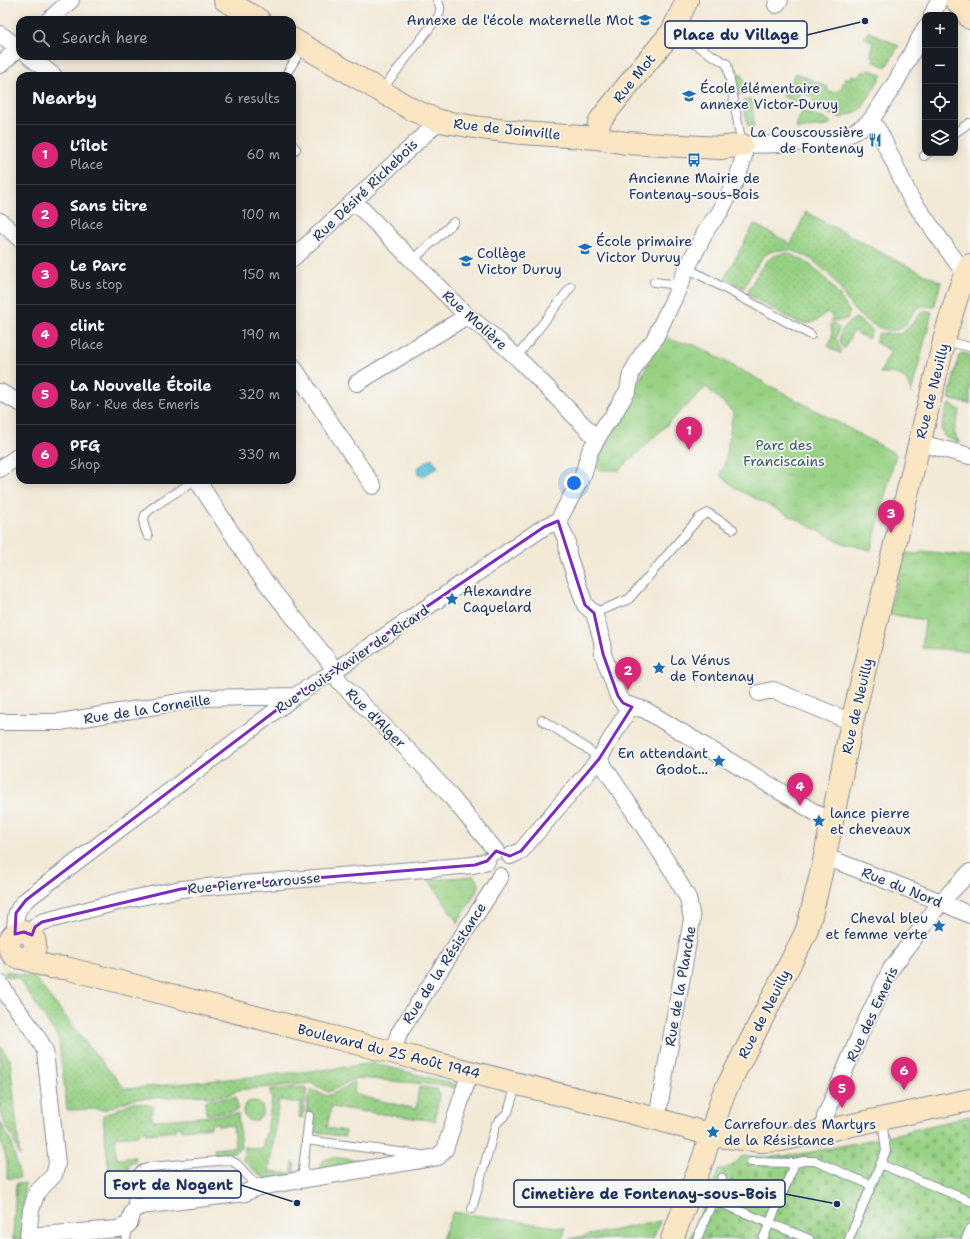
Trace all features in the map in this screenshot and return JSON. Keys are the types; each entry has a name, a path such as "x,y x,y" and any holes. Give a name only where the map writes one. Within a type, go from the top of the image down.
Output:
{"street":[{"path":"53,16 71,0"},
{"path":"225,0 252,16"},
{"path":"933,12 938,0"},
{"path":"956,0 970,18"},
{"name":"Rue Mot","path":"597,138 601,119 672,32 686,1"},
{"path":"0,34 16,46"},
{"path":"831,822 645,710 623,703 618,696 603,654 602,640 594,613 585,606 568,555 567,541 558,521 583,475 590,451 628,390 631,374 642,354 654,340 687,268 708,227 720,212 738,176 744,156 742,145 834,140 852,133 870,120 896,82 922,34"},
{"name":"Rue de Joinville","path":"298,42 380,92 413,110 439,121 481,128 597,138 626,143 728,148 742,145"},
{"path":"0,65 16,54"},
{"path":"34,60 49,72"},
{"path":"870,120 880,133 910,197 968,272"},
{"name":"Rue Désiré Richebois","path":"296,255 439,121"},
{"name":"Rue Molière","path":"354,201 467,316 483,327 516,358 597,439"},
{"path":"0,221 16,235"},
{"name":"Rue de Neuilly","path":"672,1239 703,1159 723,1095 806,932 824,861 852,722 944,341 968,272"},
{"path":"357,383 467,316"},
{"path":"296,371 373,486"},
{"path":"0,392 16,401"},
{"path":"920,443 970,456"},
{"path":"0,469 16,458"},
{"name":"Rue d'Alger","path":"200,484 256,570 328,660 340,682 442,786 498,856"},
{"name":"Rue Louis-Xavier de Ricard","path":"16,945 16,914 19,907 26,900 295,696 334,671 544,527 558,521"},
{"path":"759,693 773,690 852,722"},
{"name":"Rue de la Corneille","path":"0,722 60,722 204,698 295,696"},
{"path":"498,856 512,864 507,874 496,876 490,872 486,865 498,856 521,851 599,759 632,706"},
{"name":"Rue de la Planche","path":"599,759 667,862 688,898 692,918 657,1119"},
{"name":"Rue Pierre Larousse","path":"16,945 35,926 42,922 121,902 181,889 475,865 498,856"},
{"name":"Rue du Nord","path":"834,860 970,915"},
{"name":"Rue des Emeris","path":"824,1130 825,1117 861,1032 891,969 941,902 970,872"},
{"name":"Rue de la Résistance","path":"393,1052 398,1033 500,876"},
{"name":"Boulevard du 25 Août 1944","path":"16,945 50,967 66,968 657,1119 711,1135 760,1141 781,1140 970,1100"},
{"path":"0,984 40,1039 45,1051 56,1164 54,1175 36,1192 31,1210 29,1238 118,1229 129,1225 141,1206 245,1193 258,1187 438,1157 445,1149 470,1072"}],"lane":[{"path":"380,92 438,17 440,12 440,4 437,0"},
{"path":"672,32 727,64 742,145"},
{"path":"287,72 291,60"},
{"path":"958,131 969,123"},
{"path":"413,260 454,222"},
{"path":"687,268 812,335"},
{"path":"654,282 671,284 678,287"},
{"path":"516,358 572,287"},
{"path":"944,341 970,347"},
{"path":"148,536 144,526 144,520 148,511 191,484"},
{"path":"594,613 629,599 699,518 708,513 733,529"},
{"path":"542,720 585,747 599,759"},
{"path":"472,1209 496,1124 508,1112 517,1084"},
{"path":"302,1179 309,1116"},
{"path":"849,1239 886,1151 882,1119"},
{"path":"306,1140 438,1157"},
{"path":"129,1225 134,1179 140,1170 150,1167 229,1160 237,1164 258,1187"},
{"path":"751,1162 795,1163 815,1161 871,1185"},
{"path":"763,1239 795,1163"},
{"path":"880,1164 970,1201"},
{"path":"697,1239 722,1178"},
{"path":"713,1200 809,1239"},
{"path":"966,1239 970,1229"}],"highlighted area":[{"path":"558,521 585,605 594,613 603,654 618,696 623,703 632,707 599,759 521,851 510,856 496,851 487,861 475,865 181,889 42,922 35,927 32,935 24,932 15,934 16,913 26,900 295,696 544,527"}],"green space":[{"path":"868,31 899,46 886,67 873,61 874,57 871,55 873,42 865,38"},
{"path":"869,69 882,75 862,108 841,118 811,107 814,98 801,92 797,102 782,96 796,73 828,87 827,90 831,92 835,92 840,90 846,77 850,79 852,75 858,76 863,71 867,73"},
{"path":"739,73 741,74 749,91 739,95 737,94 733,78 734,75"},
{"path":"752,99 753,127 748,126 743,103 744,101"},
{"path":"802,111 830,121 830,124 828,126 797,129 796,126"},
{"path":"806,212 893,259 941,282 934,307 923,306 917,308 908,322 899,329 893,330 881,328 867,321 855,311 837,284 820,266 806,256 790,251 782,250 765,255 744,288 725,278 754,224 791,244"},
{"path":"787,253 810,264 827,281 850,312 847,319 831,321 833,316 826,312 816,321 804,323 794,321 747,294 758,273 766,262 779,254"},
{"path":"925,310 932,312 911,394 910,387 901,376 892,373 880,373 891,351 875,342 879,333 900,334 907,329"},
{"path":"856,318 872,330 868,339 853,331 844,349 841,344 840,335 844,327"},
{"path":"831,323 835,324 839,328 836,338 841,354 828,346 832,339"},
{"name":"Parc des Franciscains","path":"663,335 674,341 693,344 896,454 871,550 843,543 737,489 720,475 725,463 733,412 706,387 620,470 601,470 594,467"},
{"path":"962,353 970,355 970,404 952,400 949,397 959,356"},
{"path":"951,404 960,410 954,432 959,442 945,437 941,429 947,406"},
{"path":"920,551 970,556 970,651 922,648 925,620 889,614 905,553 919,554"},
{"path":"474,876 479,884 479,887 458,923 429,880"},
{"path":"6,971 35,978 125,1089 332,1069 373,1063 461,1086 455,1088 438,1085 357,1078 328,1092 311,1083 237,1090 232,1094 218,1096 205,1097 205,1095 133,1099 104,1110 67,1110 57,1036 20,981 17,978 5,976"},
{"path":"0,1046 10,1059 20,1157 13,1138 2,1119 0,1110"},
{"path":"353,1082 355,1083 354,1092 364,1097 416,1109 419,1087 438,1089 437,1093 439,1094 435,1121 331,1107 327,1128 345,1131 345,1137 315,1132 313,1121 314,1114 306,1113 308,1098 312,1090 327,1096 341,1090"},
{"path":"305,1087 307,1089 302,1118 299,1117 301,1103 279,1100 269,1171 291,1174 293,1162 295,1164 294,1174 268,1179 262,1177 243,1160 244,1147 262,1149 265,1134 267,1134 272,1099 270,1091 271,1089"},
{"path":"236,1097 237,1110 232,1112 206,1113 205,1102 207,1100"},
{"path":"253,1101 260,1104 263,1111 260,1118 253,1121 246,1118 243,1111 246,1104"},
{"path":"133,1102 154,1106 151,1115 153,1120 238,1114 241,1147 235,1152 215,1154 214,1149 235,1147 233,1125 218,1126 218,1123 211,1124 211,1127 182,1130 182,1127 175,1128 175,1131 146,1134 146,1131 139,1131 139,1135 115,1137 117,1159 135,1157 135,1161 129,1165 127,1180 110,1182 103,1116"},
{"path":"970,1116 970,1239 690,1239 719,1169 729,1167 742,1156 774,1157 807,1153 884,1137"},
{"path":"0,1121 12,1144 20,1178 7,1178 7,1162 0,1141"},
{"path":"329,1158 367,1161 319,1171 323,1161"},
{"path":"25,1183 21,1239 13,1239 16,1184"},
{"path":"453,1212 565,1228 563,1239 442,1239"},
{"path":"660,1221 653,1239 569,1239"}],"water":[{"path":"432,458 438,467 422,477 421,475 418,475 417,468"}],"place":[{"name":"Annexe de l'école maternelle Mot","path":"645,20"},
{"name":"Place du Village","path":"865,21"},
{"name":"École élémentaire annexe Victor-Duruy","path":"689,96"},
{"name":"La Couscoussière de Fontenay","path":"875,140"},
{"name":"Ancienne Mairie de Fontenay-sous-Bois","path":"694,160"},
{"name":"École primaire Victor Duruy","path":"585,249"},
{"name":"Collège Victor Duruy","path":"466,261"},
{"name":"L'îlot","path":"689,450"},
{"name":"Le Parc","path":"891,533"},
{"name":"Alexandre Caquelard","path":"452,599"},
{"name":"La Vénus de Fontenay","path":"659,668"},
{"name":"Sans titre","path":"628,690"},
{"name":"En attendant Godot...","path":"719,761"},
{"name":"clint","path":"800,806"},
{"name":"lance pierre et cheveaux","path":"819,821"},
{"name":"Cheval bleu et femme verte","path":"939,926"},
{"name":"PFG","path":"904,1090"},
{"name":"La Nouvelle Étoile","path":"842,1108"},
{"name":"Carrefour des Martyrs de la Résistance","path":"713,1132"},
{"name":"Fort de Nogent","path":"297,1203"},
{"name":"Cimetière de Fontenay-sous-Bois","path":"837,1204"}]}
